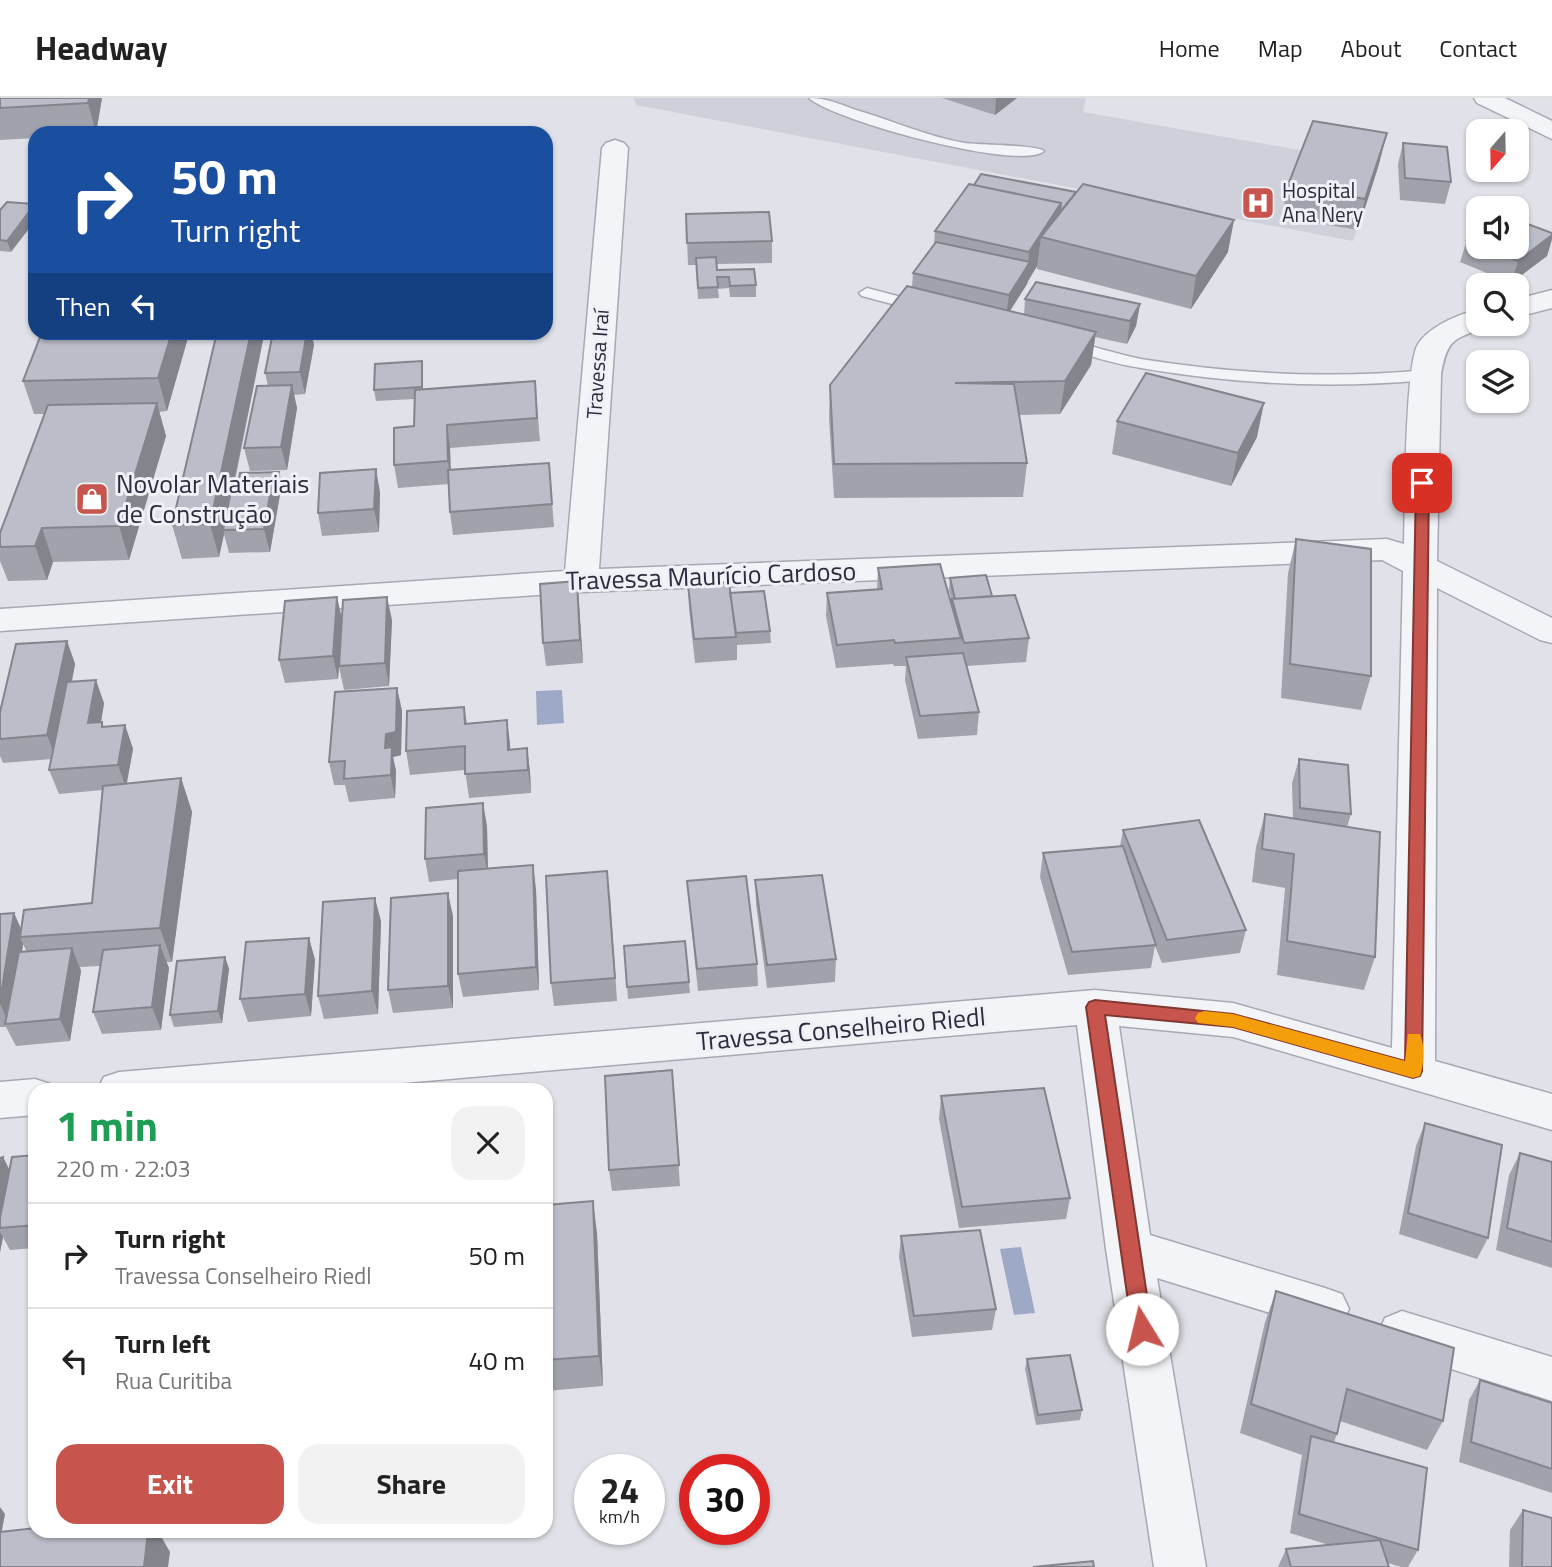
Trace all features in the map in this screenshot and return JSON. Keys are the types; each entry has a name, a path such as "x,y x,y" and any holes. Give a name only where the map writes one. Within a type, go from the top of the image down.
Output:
{"street":[{"path":"1486,98 1552,131"},
{"name":"Travessa Iraí","path":"581,580 615,148"},
{"path":"1529,305 1552,299"},
{"path":"1413,1071 1420,564 1426,375 1431,347 1446,333 1466,324"},
{"name":"Travessa Maurício Cardoso","path":"0,620 581,580 1387,549 1552,632"},
{"path":"1095,1007 1129,1249 1180,1567"},
{"name":"Travessa Conselheiro Riedl","path":"201,1083 1095,1007 1233,1020 1552,1112"},
{"path":"0,1100 28,1098"},
{"path":"1129,1249 1552,1379"}],"lane":[{"path":"816,98 844,110 959,146 993,151 1037,151"},
{"path":"867,293 934,310"},
{"path":"1056,342 1138,363 1207,373 1365,381 1426,375"}],"shaded area":[{"name":"Hospital Ana Nery","path":"634,98 1086,98 1083,112 1379,164 1353,241 636,105"}],"water":[{"path":"562,690 564,723 537,725 536,691"},
{"path":"1021,1247 1035,1313 1014,1315 1000,1249"}],"building":[{"path":"0,98 89,98 88,103 0,108"},
{"path":"1313,121 1387,133 1365,199 1288,185"},
{"path":"1403,143 1447,147 1451,182 1405,178"},
{"path":"981,174 1076,192 1060,212 1061,203 974,185"},
{"path":"969,184 1061,203 1029,252 935,231"},
{"path":"1083,184 1234,220 1196,276 1041,237"},
{"path":"7,202 28,204 28,213 7,241 0,240 0,210"},
{"path":"769,212 772,241 687,243 686,214"},
{"path":"1529,224 1552,235 1529,253"},
{"path":"936,242 1030,262 1009,295 913,273"},
{"path":"716,257 717,270 754,269 756,285 730,286 729,277 717,277 718,287 698,288 696,258"},
{"path":"1036,282 1140,304 1130,321 1025,299"},
{"path":"907,286 1096,332 1065,381 955,383 1014,384 1027,463 834,464 830,385"},
{"path":"39,340 170,340 158,378 23,381"},
{"path":"215,340 249,340 210,524 172,525"},
{"path":"271,340 306,340 300,372 265,373"},
{"path":"422,361 422,387 374,390 375,364"},
{"path":"1146,373 1264,403 1238,453 1117,421"},
{"path":"535,381 537,418 447,425 448,461 394,465 394,428 414,426 415,390"},
{"path":"292,385 281,447 244,448 257,386"},
{"path":"157,403 119,526 42,528 35,546 0,547 0,533 48,405"},
{"path":"549,463 552,504 450,512 448,470"},
{"path":"376,469 374,509 318,513 320,473"},
{"path":"279,472 275,496 272,484 238,485 240,473"},
{"path":"272,484 264,529 223,530 232,486"},
{"path":"1296,539 1371,549 1371,676 1290,664"},
{"path":"940,564 961,638 837,645 827,593 882,589 878,568"},
{"path":"986,575 992,596 955,599 950,578"},
{"path":"577,581 580,640 543,643 540,584"},
{"path":"729,582 736,637 694,639 688,585"},
{"path":"764,591 770,631 736,633 730,593"},
{"path":"1015,595 1029,638 964,643 952,599"},
{"path":"337,597 333,656 279,660 285,601"},
{"path":"387,597 385,663 339,666 343,600"},
{"path":"67,641 47,735 0,739 0,712 16,644"},
{"path":"963,653 979,712 920,716 906,657"},
{"path":"96,680 88,723 102,722 102,727 125,725 118,765 49,770 67,682"},
{"path":"397,688 396,732 386,734 385,748 392,747 391,775 344,779 345,761 329,762 335,692"},
{"path":"464,707 465,724 507,720 508,750 527,748 528,770 465,774 465,746 406,751 407,711"},
{"path":"1299,759 1348,765 1351,814 1300,808"},
{"path":"181,778 160,928 20,937 24,910 92,903 103,786"},
{"path":"483,803 484,854 425,859 426,808"},
{"path":"1265,814 1380,832 1375,957 1287,941 1294,854 1262,849"},
{"path":"1199,820 1246,930 1167,940 1123,830"},
{"path":"1123,846 1156,945 1072,952 1043,853"},
{"path":"533,865 536,967 458,974 458,871"},
{"path":"607,871 615,978 551,983 546,876"},
{"path":"822,875 836,959 767,965 755,880"},
{"path":"746,876 757,964 697,969 687,881"},
{"path":"448,893 448,986 388,990 391,898"},
{"path":"375,898 372,991 318,996 323,902"},
{"path":"14,913 0,1001 0,914"},
{"path":"309,938 305,994 240,999 246,942"},
{"path":"685,941 689,982 627,987 624,946"},
{"path":"160,945 152,1007 93,1012 103,950"},
{"path":"72,948 60,1019 5,1024 19,952"},
{"path":"225,957 218,1011 170,1015 177,961"},
{"path":"672,1070 679,1165 609,1170 605,1076"},
{"path":"1044,1088 1070,1198 962,1207 941,1096"},
{"path":"1425,1123 1502,1145 1488,1238 1408,1213"},
{"path":"1520,1153 1552,1162 1552,1242 1507,1228"},
{"path":"28,1156 28,1226 0,1228 0,1218 12,1157"},
{"path":"593,1201 599,1356 553,1359 553,1204"},
{"path":"980,1230 996,1309 914,1316 901,1236"},
{"path":"1276,1291 1454,1348 1443,1421 1347,1389 1337,1434 1251,1404"},
{"path":"1070,1355 1082,1410 1038,1415 1027,1359"},
{"path":"1480,1380 1552,1403 1552,1469 1471,1442"},
{"path":"1311,1436 1427,1468 1418,1550 1299,1514"},
{"path":"1523,1510 1552,1518 1552,1567 1522,1567"},
{"path":"28,1529 28,1538 147,1538 144,1567 0,1567 0,1532"},
{"path":"1380,1540 1389,1567 1291,1567 1286,1549"},
{"path":"1093,1561 1094,1567 1033,1567"}],"slow traffic":[{"path":"1204,1018 1233,1020 1413,1071 1414,1039"}],"place":[{"name":"Hospital Ana Nery","path":"1258,203"},
{"name":"Novolar Materiais de Construção","path":"92,499"}],"route":[{"path":"1142,1329 1095,1007 1233,1020 1413,1071 1422,483"}]}
